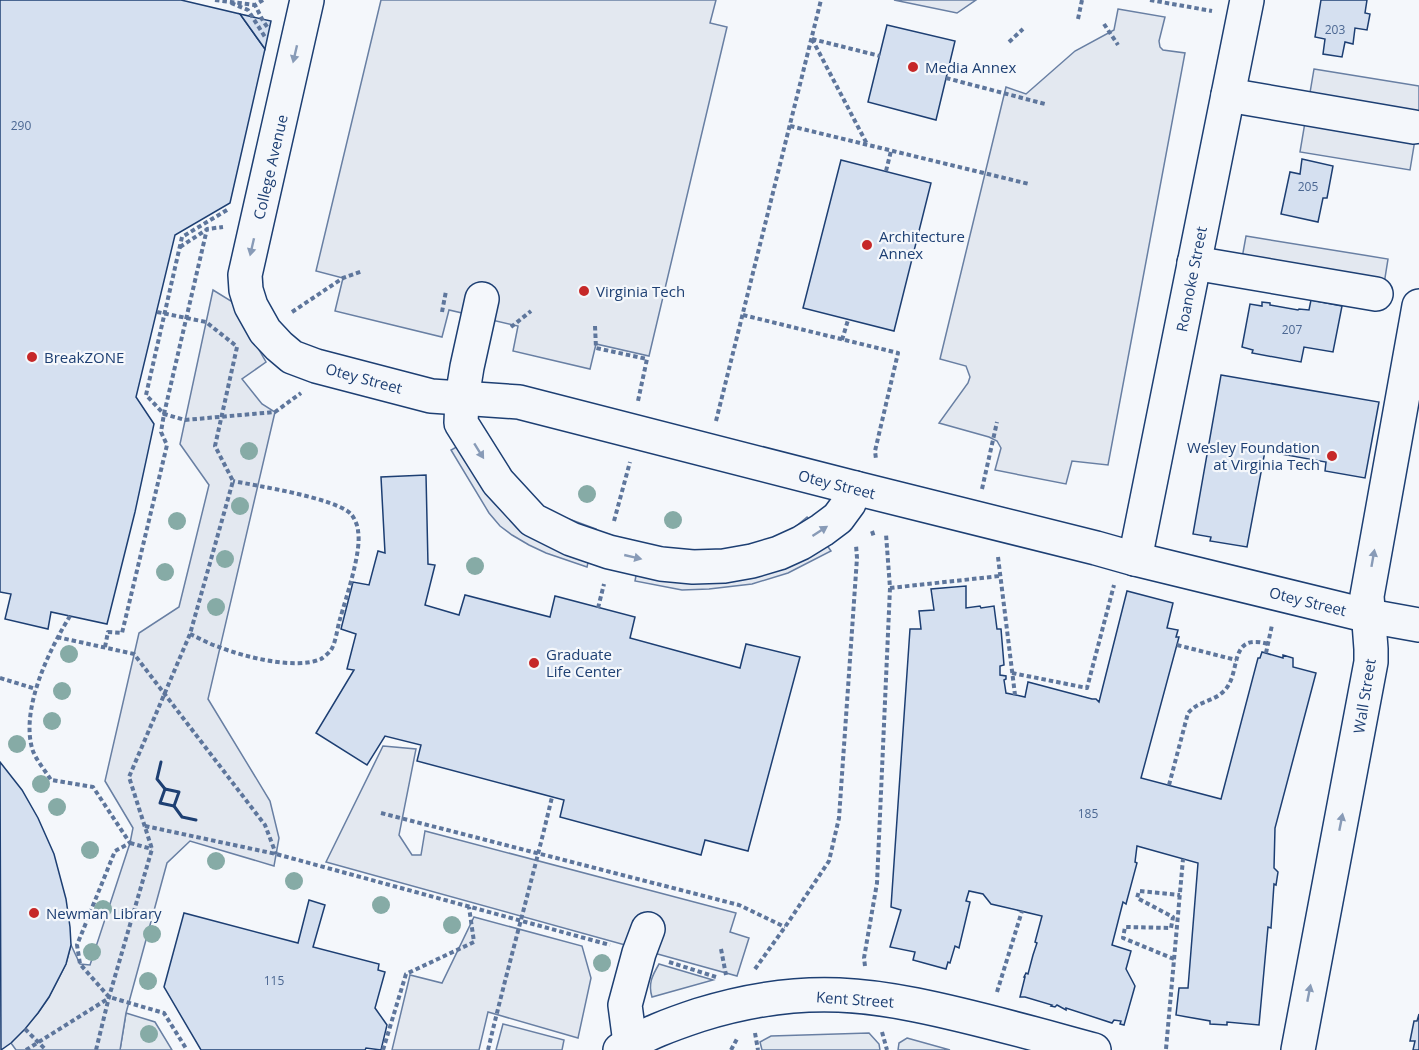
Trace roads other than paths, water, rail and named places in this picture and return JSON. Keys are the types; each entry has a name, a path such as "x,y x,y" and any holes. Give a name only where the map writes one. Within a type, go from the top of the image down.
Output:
{"street":[{"name":"College Avenue","path":"267,329 251,306 246,290 245,275 308,0"},
{"name":"Roanoke Street","path":"1135,559 1247,0"},
{"path":"1228,95 1414,127"},
{"path":"1194,263 1376,294"},
{"path":"482,299 467,367 461,423 498,482 533,520 572,539 619,554 661,564 693,567 724,566 779,553 801,543 838,518 855,489"},
{"name":"Wall Street","path":"1298,1050 1371,662 1366,596 1419,306"},
{"name":"Otey Street","path":"267,329 279,346 292,357 316,366 431,396 519,402 1135,559 1369,616 1419,625"},
{"path":"628,1048 624,1005 644,941"},
{"name":"Kent Street","path":"628,1048 676,1022 720,1008 752,1001 838,994 878,998 946,1011 1094,1050"}],"place":[{"name":"Media Annex","path":"913,67"},
{"name":"Architecture Annex","path":"867,245"},
{"name":"Virginia Tech","path":"584,291"},
{"name":"BreakZONE","path":"32,357"},
{"name":"Wesley Foundation at Virginia Tech","path":"1332,456"},
{"name":"Graduate Life Center","path":"534,663"},
{"name":"Newman Library","path":"34,913"}]}
